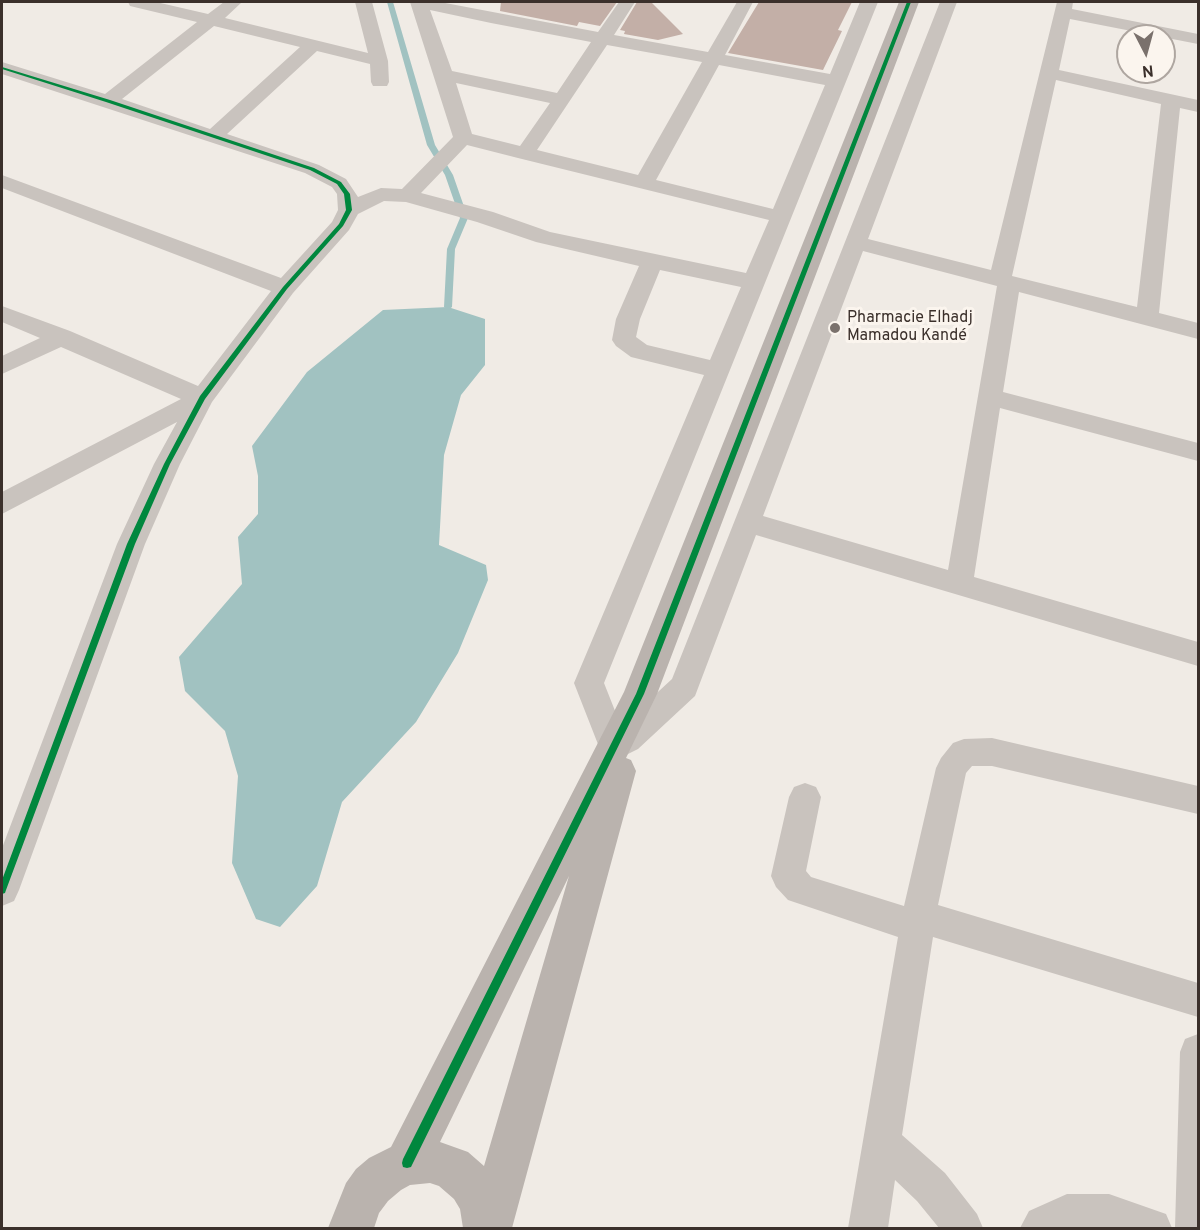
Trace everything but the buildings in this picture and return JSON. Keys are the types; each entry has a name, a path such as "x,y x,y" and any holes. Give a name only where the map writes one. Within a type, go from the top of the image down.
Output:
{"street":[{"path":"136,2 379,61"},
{"path":"108,101 234,2"},
{"path":"364,2 379,61 380,82"},
{"path":"418,2 491,18 836,81"},
{"path":"418,2 463,138"},
{"path":"491,18 504,2"},
{"path":"525,154 627,2"},
{"path":"644,183 745,2"},
{"path":"620,743 589,682 869,2"},
{"path":"406,1163 620,743 909,2"},
{"path":"488,1228 620,743 684,687 948,2"},
{"path":"959,584 990,397 1005,281 1064,7 1198,39"},
{"path":"214,136 313,45"},
{"path":"2,68 312,170 339,183 347,194 349,210 341,225 285,288 202,398 167,464 131,543 2,885"},
{"path":"1048,73 1198,106"},
{"path":"444,75 560,99"},
{"path":"1147,318 1171,100"},
{"path":"463,138 781,217"},
{"path":"407,196 463,138"},
{"path":"2,181 285,288"},
{"path":"349,210 381,194 407,196 485,217 544,237 652,262 754,282"},
{"path":"855,242 1198,331"},
{"path":"652,262 628,319 624,340 639,351 717,370"},
{"path":"2,313 202,398"},
{"path":"2,366 62,337"},
{"path":"990,397 1198,452"},
{"path":"2,504 202,398"},
{"path":"747,522 1198,654"},
{"path":"868,1228 918,921 952,768 964,753 992,752 1198,800"},
{"path":"805,797 788,876 800,889 1198,1000"},
{"path":"1195,1228 1198,1052"},
{"path":"882,1142 931,1187 963,1228"},
{"path":"351,1228 362,1199 372,1185 385,1174 406,1163 430,1161 452,1168 470,1183 482,1203 488,1228"},
{"path":"1041,1228 1067,1214 1109,1214 1152,1228"}],"water":[{"path":"448,307 485,319 485,365 461,395 444,455 439,545 486,565 488,580 458,653 416,722 342,802 317,886 280,927 256,919 232,863 238,776 225,731 185,691 179,657 242,584 238,537 258,514 258,476 252,446 307,372 383,310"}],"waterway":[{"path":"390,2 431,145 449,175 464,218 451,249 448,307"}],"cycle path":[{"path":"407,1163 640,694 909,2"},
{"path":"2,68 312,169 339,183 347,194 349,210 341,225 285,288 202,398 167,464 131,544 2,890"}],"place":[{"name":"Pharmacie Elhadj Mamadou Kandé","path":"835,328"}]}
